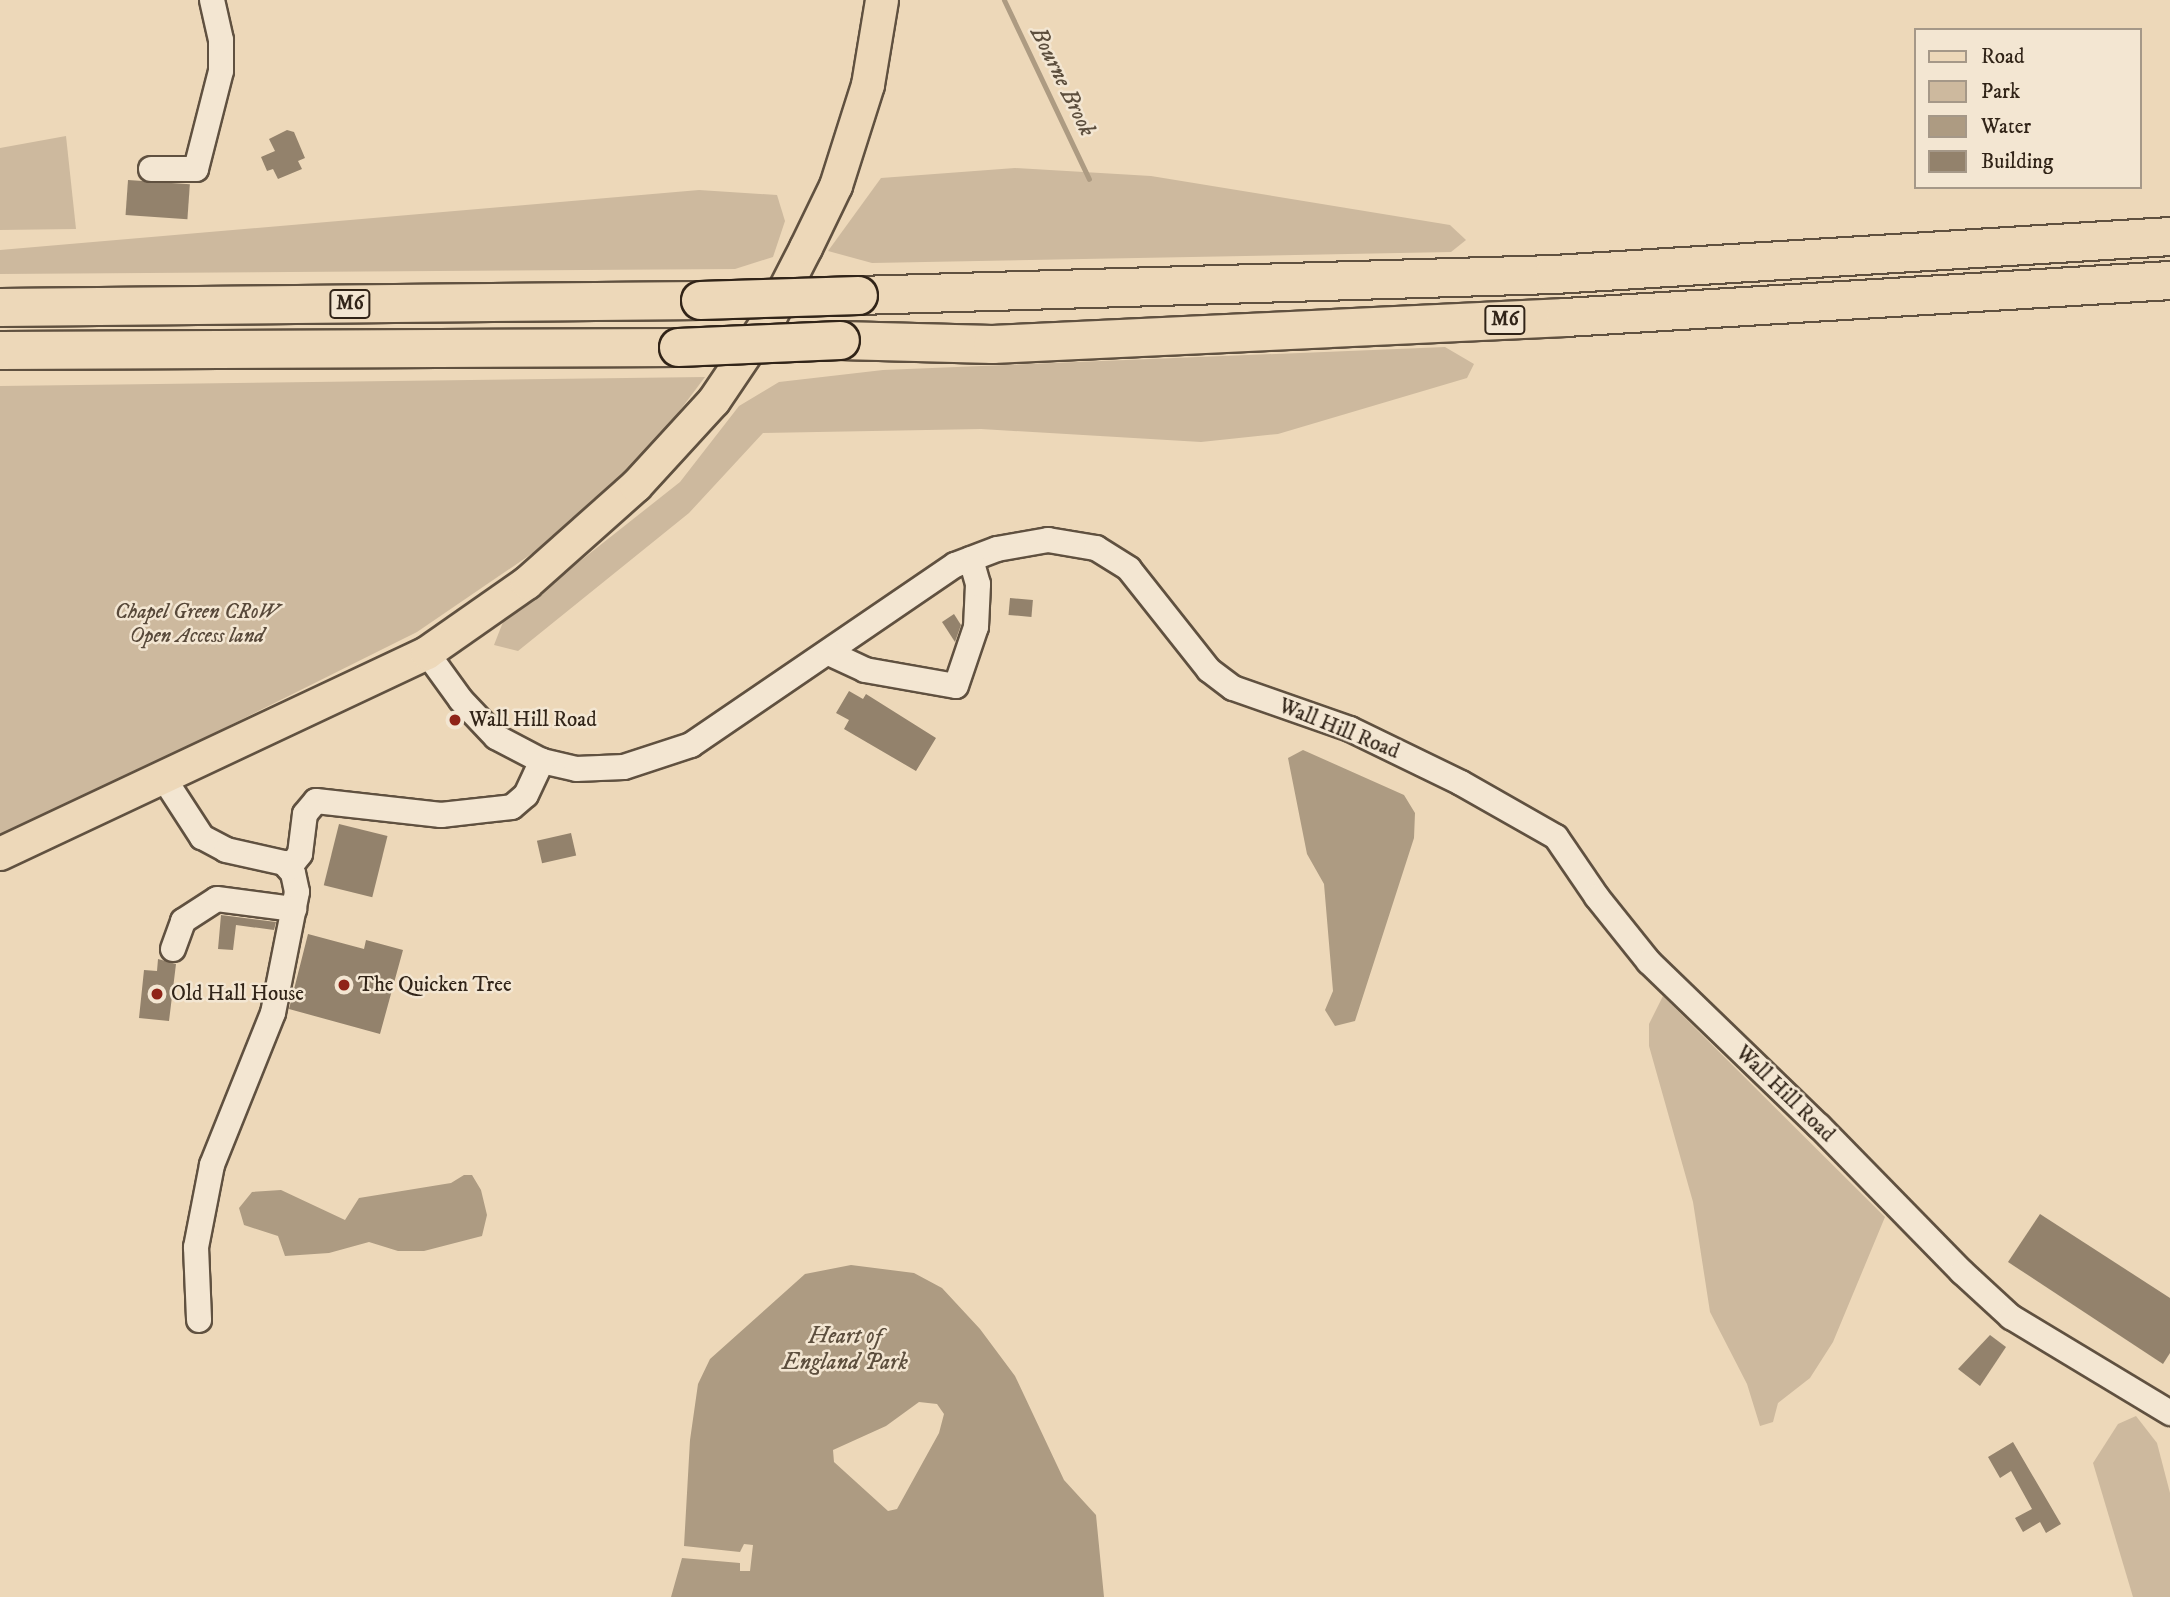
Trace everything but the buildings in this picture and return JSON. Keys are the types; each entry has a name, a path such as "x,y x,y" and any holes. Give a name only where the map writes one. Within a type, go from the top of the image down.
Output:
{"highway":[{"name":"M6","path":"0,307 700,300 1555,274 2170,236"},
{"name":"M6","path":"0,351 678,346 839,340 992,344 1565,317 2170,280"}],"main road":[{"path":"0,854 427,653 527,583 636,486 714,401 770,318 836,186 868,85 882,0"}],"street":[{"path":"151,169 196,169 221,71 221,40 212,0"},
{"name":"Wall Hill Road","path":"427,653 461,700 496,737 542,761 576,769 624,767 691,745 955,565 997,549 1048,540 1096,548 1129,569 1209,670 1234,688 1350,729 1461,783 1556,837 1597,897 1649,962 1819,1126 1962,1272 2011,1317 2170,1413"},
{"path":"829,653 865,670 956,686 976,627 978,584 971,559"},
{"path":"289,868 300,853 304,814 316,801 441,815 512,807 526,795 542,761"},
{"path":"163,777 202,837 226,850 275,859 289,868 297,892 273,1013 212,1165 197,1247 199,1320"},
{"path":"173,949 183,921 217,899 294,909"}],"green space":[{"path":"66,136 76,229 0,230 0,148"},
{"path":"1015,168 1151,176 1450,225 1466,240 1451,252 872,263 828,251 881,178"},
{"path":"699,190 777,195 785,221 773,257 735,269 0,274 0,250"},
{"path":"1445,347 1474,364 1467,378 1278,434 1201,442 981,429 763,433 689,513 518,651 494,645 503,622 680,482 739,406 779,382 883,370"},
{"name":"Chapel Green CRoW Open Access land","path":"705,377 648,453 584,518 417,632 0,840 0,386"},
{"path":"1663,996 1885,1217 1833,1342 1810,1378 1778,1403 1773,1422 1760,1426 1747,1384 1710,1312 1693,1202 1649,1046 1649,1024"},
{"path":"2136,1416 2157,1443 2170,1493 2170,1597 2133,1597 2093,1463 2118,1424"}],"water":[{"path":"1303,750 1404,795 1415,813 1414,838 1355,1021 1335,1026 1325,1010 1333,991 1324,884 1307,854 1288,758"},
{"path":"464,1175 472,1175 481,1190 487,1215 482,1236 424,1251 398,1251 369,1242 329,1253 285,1256 278,1236 244,1225 239,1208 252,1192 281,1190 345,1220 359,1198 451,1183"},
{"name":"Heart of England Park","path":"851,1265 914,1273 942,1288 980,1329 1015,1376 1064,1480 1096,1515 1104,1597 671,1597 682,1558 740,1563 740,1571 750,1571 753,1545 744,1544 740,1552 684,1546 690,1440 698,1384 710,1359 805,1274","holes":["919,1402 937,1404 944,1414 939,1433 897,1509 888,1511 834,1462 833,1450 886,1426"]}],"waterway":[{"name":"Bourne Brook","path":"1004,0 1089,179"}],"place":[{"name":"Wall Hill Road","path":"455,720"},
{"name":"The Quicken Tree","path":"344,985"},
{"name":"Old Hall House","path":"157,994"}]}
